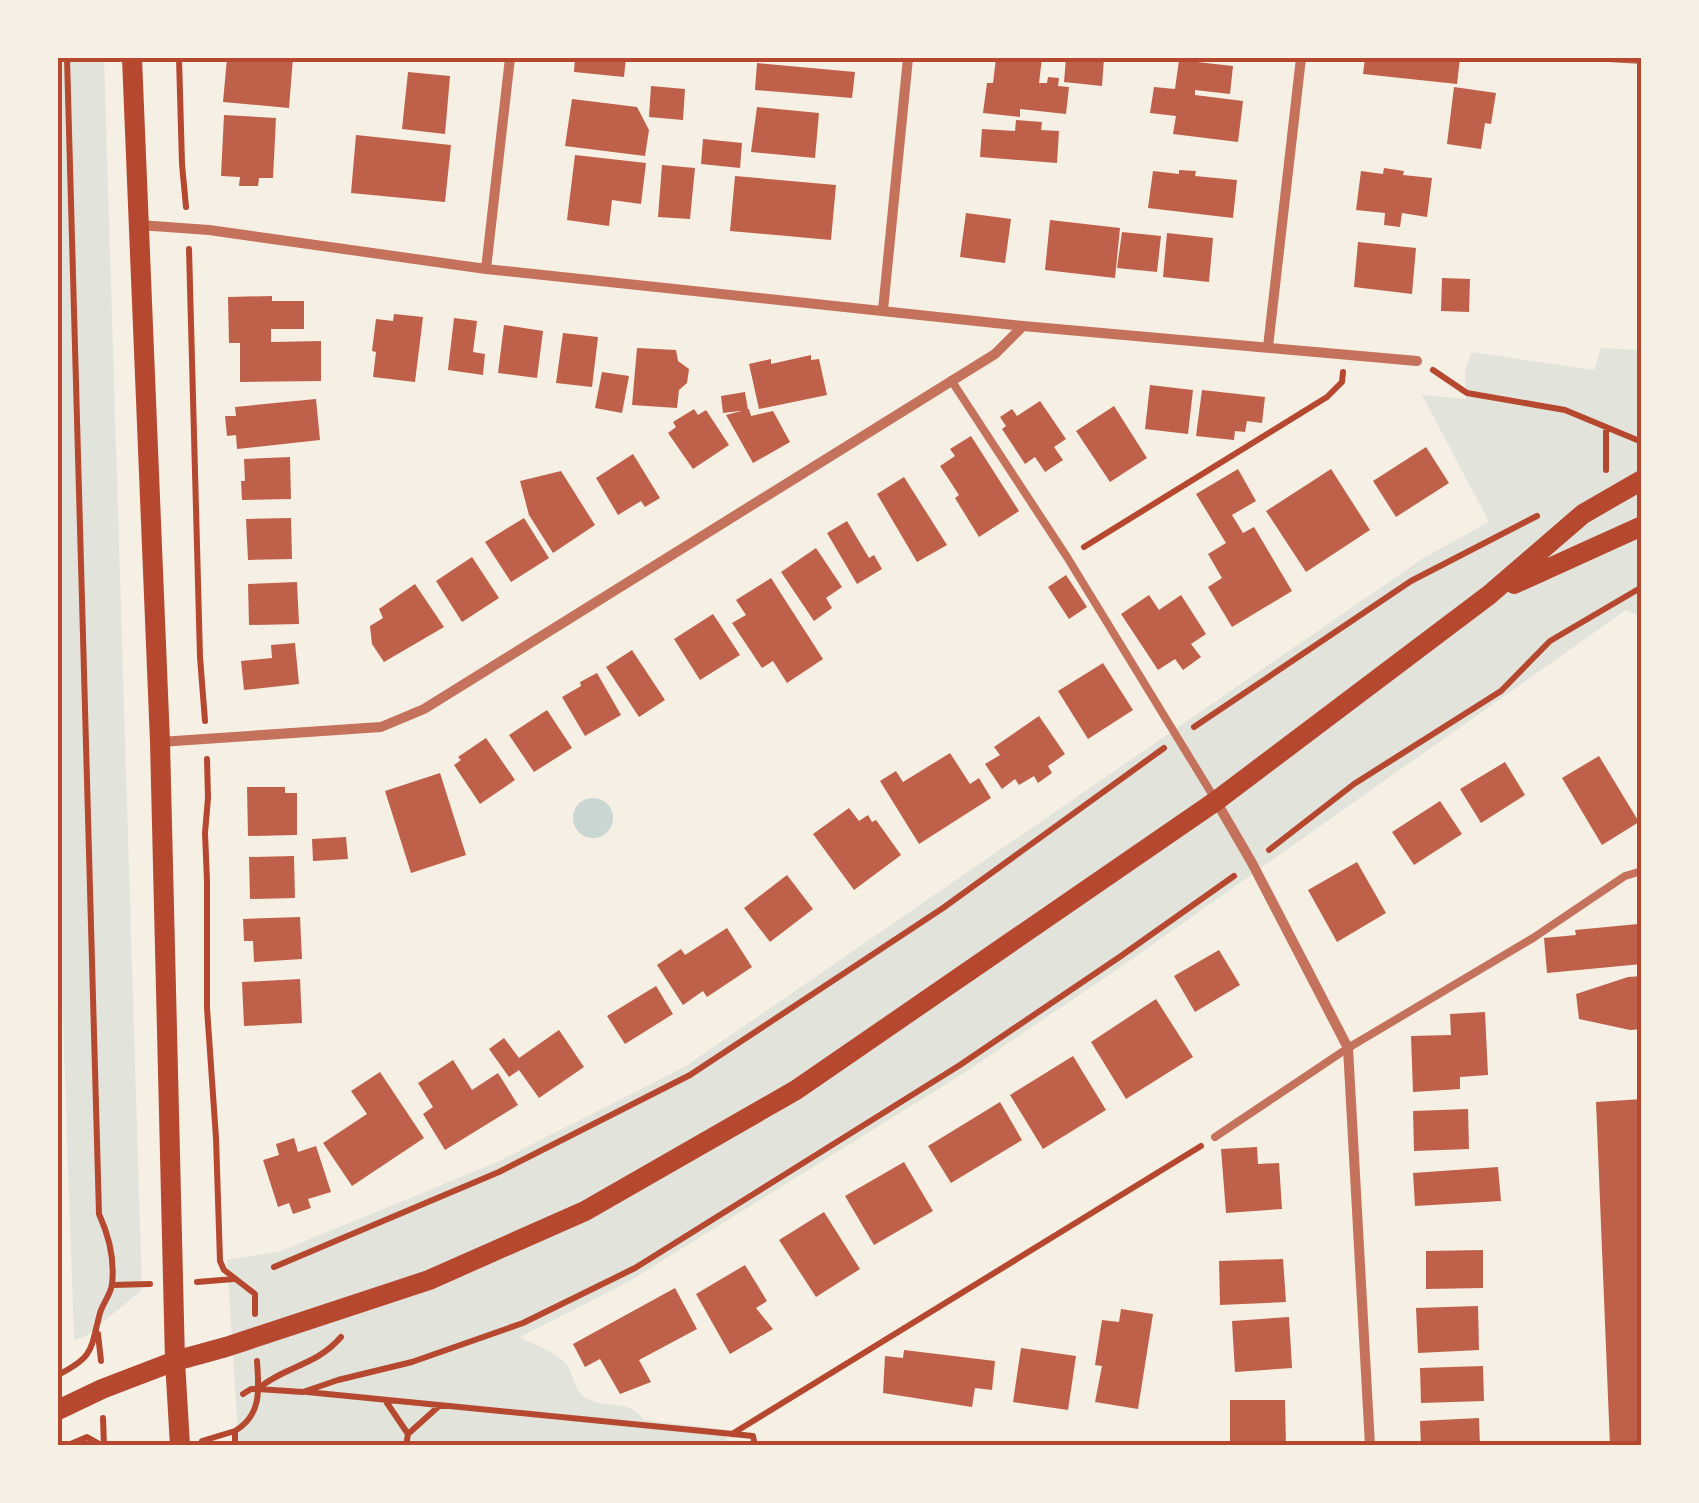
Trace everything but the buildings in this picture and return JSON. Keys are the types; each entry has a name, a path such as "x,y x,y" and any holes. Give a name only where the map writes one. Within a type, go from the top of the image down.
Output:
{"main road":[{"path":"132,58 160,742 175,1361 183,1446"},
{"path":"58,1410 175,1361 429,1280 585,1211 796,1090 1216,800 1489,596 1583,514 1642,480"},
{"path":"1489,596 1642,526"}],"street":[{"path":"486,269 510,58"},
{"path":"883,310 908,58"},
{"path":"1268,346 1301,58"},
{"path":"138,225 209,230 486,269 1023,326 1416,361"},
{"path":"160,742 381,727 424,709 995,354 1023,326"},
{"path":"1216,800 1348,1048 1370,1446"}],"lane":[{"path":"951,380 1067,558 1216,800"},
{"path":"1215,1138 1348,1048 1533,938 1625,876 1642,871"}],"path":[{"path":"58,1375 84,1359 98,1332 100,1310 112,1286 110,1238 98,1214 67,58"},
{"path":"178,58 186,206"},
{"path":"189,267 204,707"},
{"path":"1067,558 1327,397 1342,382 1344,356"},
{"path":"1416,361 1467,393 1565,410 1642,442"},
{"path":"1606,426 1606,470 1618,462"},
{"path":"274,1267 500,1172 690,1075 943,908 1178,738 1410,582 1542,514"},
{"path":"303,1392 412,1362 523,1323 635,1268 960,1066 1252,864 1354,784 1501,692 1550,641 1642,587"},
{"path":"1631,594 1642,597"},
{"path":"208,777 206,1008 220,1261 224,1270 255,1294 255,1314"},
{"path":"732,1434 1215,1138"},
{"path":"258,1388 326,1353 348,1330 363,1302"},
{"path":"183,1446 235,1431 251,1417 259,1397 258,1372"},
{"path":"243,1394 258,1388 754,1436 755,1446"},
{"path":"386,1402 408,1434"},
{"path":"406,1446 408,1434 439,1406"},
{"path":"235,1431 235,1446"},
{"path":"66,1446 86,1437 104,1445"}],"shaded area":[{"path":"58,58 104,58 142,1290 86,1336 74,1340 58,879"},
{"path":"1601,348 1641,350 1641,617 1626,610 964,1073 628,1282 520,1337 562,1360 586,1398 623,1406 644,1420 727,1430 726,1445 237,1445 227,1260 281,1251 495,1163 686,1066 1425,557 1489,522 1422,395 1466,399 1465,369 1472,352 1594,370"},
{"path":"593,798 607,804 613,818 607,832 593,838 579,832 573,818 579,804"}]}
